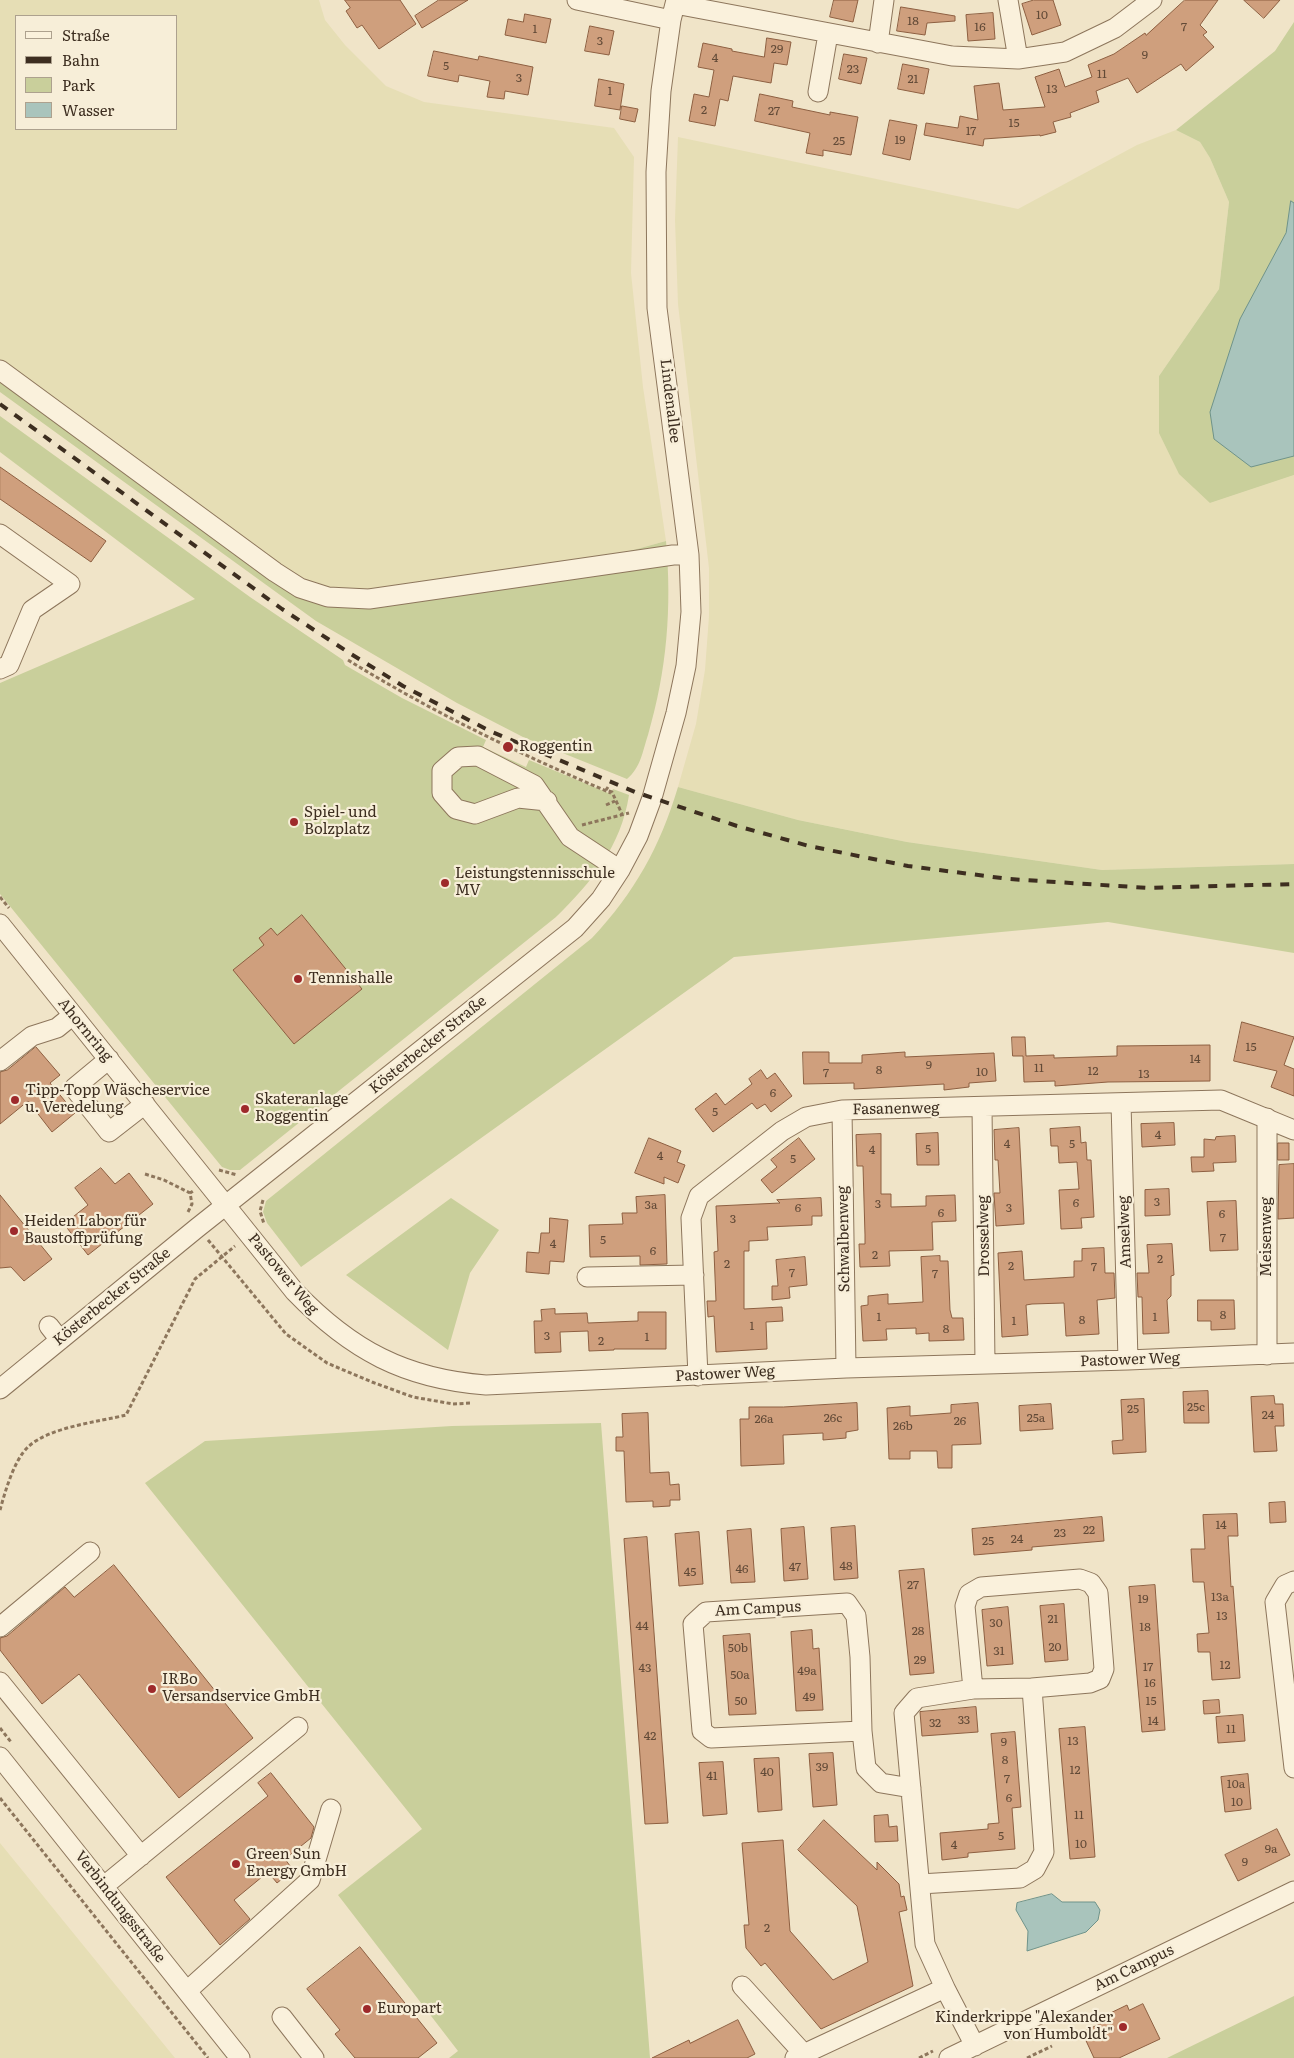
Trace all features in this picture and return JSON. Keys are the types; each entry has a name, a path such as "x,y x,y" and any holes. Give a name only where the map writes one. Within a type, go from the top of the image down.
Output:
{"street":[{"path":"577,0 674,8 952,56 1018,59 1065,52 1115,28 1152,0"},
{"path":"878,43 884,0"},
{"path":"1008,0 1018,59"},
{"name":"Lindenallee","path":"652,798 676,713 686,666 691,612 690,555 658,308 656,172 662,84 674,8"},
{"path":"818,92 828,34"},
{"path":"0,370 275,572 300,588 328,596 369,599 673,555 690,555"},
{"path":"0,534 70,584 32,610 9,665 0,669"},
{"path":"547,802 518,798 475,814 456,809 442,793 442,772 458,757 478,756 534,785 547,802 570,837 620,870"},
{"name":"Kösterbecker Straße","path":"0,1388 54,1333 226,1206 575,928 601,899 620,870 638,836 652,798"},
{"name":"Ahornring","path":"0,924 226,1206"},
{"path":"0,1061 32,1036 57,1028 73,1015"},
{"path":"109,1059 74,1088 91,1110 109,1132 145,1104"},
{"name":"Fasanenweg","path":"698,1376 691,1218 699,1196 782,1131 806,1117 842,1110 1221,1100 1294,1130"},
{"name":"Amselweg","path":"1121,1103 1128,1360"},
{"name":"Drosselweg","path":"982,1107 985,1364"},
{"name":"Schwalbenweg","path":"842,1110 846,1368"},
{"name":"Meisenweg","path":"1267,1118 1267,1355"},
{"name":"Pastower Weg","path":"226,1206 295,1292 317,1315 342,1335 373,1355 405,1369 453,1383 486,1385 846,1368 1294,1353"},
{"path":"587,1277 694,1275"},
{"path":"0,1627 90,1552"},
{"path":"973,1689 965,1606 969,1594 981,1587 990,1586 1080,1579 1091,1583 1098,1593 1104,1669 1100,1680 1090,1683 1032,1688 973,1689 917,1698 904,1714 925,1944 975,2046"},
{"path":"1294,1581 1285,1585 1275,1602 1294,1768"},
{"name":"Am Campus","path":"862,1731 710,1738 702,1731 693,1624 706,1612 847,1603 856,1616 862,1731 866,1768 881,1783 911,1788"},
{"path":"0,1682 141,1856"},
{"path":"920,1884 1020,1878 1035,1869 1044,1852 1032,1688"},
{"path":"104,1886 298,1727"},
{"name":"Verbindungsstraße","path":"0,1757 240,2058"},
{"path":"187,1991 310,1880 331,1809"},
{"name":"Am Campus","path":"949,2058 1294,1891"},
{"path":"742,1986 799,2056 945,1988"},
{"path":"282,2017 314,2058"}],"path":[{"path":"348,660 453,720 527,756 611,793"},
{"path":"608,787 606,790 611,793 622,814"},
{"path":"606,805 614,801"},
{"path":"565,830 628,813"},
{"path":"145,1174 164,1180 190,1193"},
{"path":"265,1223 268,1229"},
{"path":"0,1798 208,2058"},
{"path":"1027,2058 1052,2046"}],"shaded area":[{"path":"0,0 319,0 325,20 345,45 386,86 424,102 614,128 634,157 631,273 643,387 666,541 615,555 378,591 339,590 301,580 0,360"},
{"path":"1176,130 1200,142 1210,158 1229,202 1219,289 1159,376 1210,503 1294,475 1294,864 1102,870 907,842 798,820 678,787 696,724 705,670 709,616 709,568 678,304 675,220 678,137 1018,209 1137,145"},
{"path":"0,1843 175,2058 0,2058"}],"green space":[{"path":"1294,22 1294,475 1210,503 1179,474 1159,433 1159,376 1219,289 1229,202 1210,158 1200,142 1176,130 1275,51"},
{"path":"0,360 301,580 339,590 378,591 615,555 666,541 668,615 664,663 654,711 642,754 635,770 627,779 523,737 457,703 316,621 0,392"},
{"path":"0,416 250,597 343,660 345,665 402,698 486,740 483,747 526,767 529,760 611,794 613,789 629,795 625,813 612,847 593,876 556,917 240,1170 230,1170 222,1167 0,894 0,683 195,599 0,452"},
{"path":"678,787 798,820 907,842 1102,870 1294,864 1294,953 1108,922 734,957 301,1267 267,1223 263,1212 266,1201 592,938 621,903 644,868 663,829"},
{"path":"451,1198 499,1230 470,1273 448,1350 346,1275"},
{"path":"601,1423 650,2058 449,2058 458,2051 338,1895 422,1829 145,1483 205,1441 452,1426"},
{"path":"1294,1996 1294,2058 1167,2058"}],"water":[{"path":"1291,201 1294,203 1294,456 1251,467 1214,439 1210,412 1240,319 1286,233"},
{"path":"1052,1894 1062,1902 1095,1902 1100,1910 1098,1920 1086,1932 1027,1951 1028,1931 1016,1910 1017,1903"}],"building":[{"path":"345,0 400,0 416,24 379,49 362,25 357,28 346,11 350,8"},
{"path":"439,0 468,0 422,28 415,16"},
{"path":"834,0 858,0 853,22 830,17"},
{"path":"1034,0 1053,0 1061,25 1032,35 1022,4"},
{"path":"1185,0 1218,0 1200,25 1207,32 1203,35 1214,47 1186,71 1181,64 1137,93 1128,78 1096,91 1099,102 1070,113 1071,117 1053,122 1056,132 1040,136 984,139 983,146 924,135 926,123 958,128 960,116 978,120 974,86 999,83 1003,110 1045,107 1035,77 1059,69 1065,87 1092,77 1088,65 1114,54 1145,33 1146,35"},
{"path":"1244,0 1280,0 1264,18"},
{"path":"901,7 955,16 955,21 927,23 925,35 897,31"},
{"path":"993,13 995,39 968,41 966,15"},
{"path":"525,14 551,19 546,43 505,35 508,19 523,22"},
{"path":"590,26 614,31 609,55 585,51"},
{"path":"767,38 791,42 787,65 774,63 771,83 733,76 728,101 720,99 715,126 689,121 694,94 709,97 714,70 698,67 703,43 764,57"},
{"path":"434,51 478,60 479,56 533,67 528,95 505,91 504,99 487,97 490,81 459,75 458,82 428,76"},
{"path":"844,54 867,58 861,84 839,79"},
{"path":"903,64 929,69 924,94 898,89"},
{"path":"599,79 624,84 620,110 595,106"},
{"path":"760,94 793,101 792,107 830,115 830,112 858,117 851,155 823,150 823,156 806,153 810,133 755,121"},
{"path":"622,106 638,109 635,122 620,119"},
{"path":"890,120 917,125 910,160 883,154"},
{"path":"0,467 106,541 91,562 0,499"},
{"name":"Tennishalle","path":"302,915 362,989 294,1044 233,970 264,945 259,938 271,928 277,935"},
{"path":"1242,1022 1294,1037 1284,1065 1294,1069 1294,1096 1271,1087 1277,1071 1234,1061"},
{"path":"1012,1037 1025,1037 1026,1056 1054,1055 1054,1058 1117,1056 1117,1046 1210,1045 1210,1081 1108,1082 1055,1086 1055,1081 1024,1082 1023,1056 1013,1056"},
{"name":"Tipp-Topp Wäscheservice u. Veredelung","path":"36,1047 60,1075 50,1083 75,1113 52,1132 28,1101 0,1124 0,1072 7,1070"},
{"path":"803,1052 829,1052 829,1063 862,1063 862,1055 905,1052 905,1057 994,1053 996,1081 969,1083 969,1087 944,1090 944,1084 854,1089 854,1083 804,1084"},
{"path":"761,1070 767,1079 775,1073 792,1096 771,1112 765,1104 757,1109 752,1103 713,1132 695,1109 716,1093 725,1105 752,1084 749,1079"},
{"path":"1174,1123 1175,1145 1142,1147 1141,1124"},
{"path":"1080,1127 1081,1143 1086,1142 1087,1160 1091,1160 1094,1217 1081,1218 1082,1228 1061,1229 1059,1190 1079,1189 1077,1162 1059,1163 1058,1146 1051,1146 1050,1129"},
{"path":"1019,1128 1024,1224 996,1226 994,1193 1000,1193 998,1160 995,1160 994,1130"},
{"path":"938,1133 939,1165 917,1165 916,1134"},
{"path":"881,1134 881,1194 891,1194 891,1207 926,1206 926,1196 955,1195 956,1221 932,1222 933,1250 889,1251 890,1266 860,1267 859,1244 865,1244 863,1166 857,1166 856,1135"},
{"path":"1235,1136 1236,1162 1213,1163 1214,1171 1192,1172 1191,1157 1204,1157 1204,1139 1215,1140 1216,1137"},
{"path":"649,1138 681,1151 677,1162 685,1165 678,1183 664,1177 664,1184 635,1173"},
{"path":"799,1138 815,1159 772,1193 761,1180 777,1167 771,1160"},
{"path":"1278,1143 1289,1143 1289,1160 1278,1160"},
{"path":"1294,1164 1294,1218 1278,1219 1279,1165"},
{"path":"101,1168 115,1184 129,1173 153,1204 88,1255 64,1224 88,1205 75,1188"},
{"path":"1169,1189 1170,1215 1145,1216 1145,1190"},
{"name":"Heiden Labor für Baustoffprüfung","path":"0,1195 52,1259 24,1281 11,1267 0,1268"},
{"path":"665,1195 667,1264 640,1265 640,1256 590,1257 589,1225 623,1224 622,1213 637,1213 636,1197"},
{"path":"821,1198 822,1216 812,1216 812,1225 767,1227 768,1240 749,1241 749,1251 744,1251 744,1309 782,1307 783,1321 766,1322 767,1349 716,1352 714,1316 708,1317 707,1301 716,1301 714,1252 718,1251 716,1206 780,1203 777,1200"},
{"path":"1236,1201 1238,1250 1210,1251 1207,1202"},
{"path":"550,1218 568,1220 564,1262 550,1261 549,1274 526,1272 527,1252 539,1253 541,1233 549,1233"},
{"path":"1172,1244 1174,1275 1171,1276 1171,1296 1167,1300 1169,1333 1143,1334 1142,1297 1138,1297 1137,1273 1149,1273 1147,1245"},
{"path":"1104,1248 1105,1273 1114,1273 1115,1298 1097,1300 1099,1334 1066,1336 1064,1303 1026,1305 1028,1335 1002,1337 998,1253 1022,1251 1024,1280 1074,1277 1074,1261 1082,1261 1082,1249"},
{"path":"940,1256 940,1261 948,1261 950,1310 952,1318 963,1318 964,1340 929,1341 929,1333 916,1334 916,1328 886,1329 887,1340 863,1341 861,1306 868,1305 868,1296 888,1294 888,1304 923,1302 921,1257"},
{"path":"805,1257 807,1285 789,1287 790,1298 772,1300 772,1286 778,1286 776,1260"},
{"path":"1198,1300 1234,1300 1235,1329 1211,1330 1211,1321 1198,1321"},
{"path":"555,1309 555,1314 587,1313 588,1323 638,1321 638,1312 666,1312 666,1349 589,1351 588,1331 560,1332 561,1352 535,1353 534,1321 542,1321 541,1310"},
{"path":"1208,1391 1209,1423 1184,1423 1183,1392"},
{"path":"1274,1396 1275,1404 1283,1404 1284,1426 1275,1426 1277,1451 1254,1452 1251,1397"},
{"path":"1144,1399 1146,1452 1113,1454 1112,1441 1123,1440 1121,1400"},
{"path":"857,1403 858,1430 846,1432 846,1438 823,1440 823,1433 783,1435 784,1464 741,1466 740,1419 749,1419 749,1407"},
{"path":"978,1403 981,1444 952,1445 952,1468 938,1468 937,1451 910,1451 910,1459 889,1459 887,1408 910,1406 910,1416 951,1413 951,1405"},
{"path":"1051,1404 1053,1429 1020,1431 1019,1406"},
{"path":"648,1413 650,1473 669,1472 670,1485 679,1484 680,1500 670,1500 670,1506 653,1507 653,1501 626,1502 624,1451 616,1451 616,1437 623,1437 622,1414"},
{"path":"1285,1502 1286,1522 1270,1523 1269,1503"},
{"path":"1237,1514 1238,1536 1228,1536 1240,1678 1212,1680 1210,1652 1198,1652 1197,1634 1209,1633 1204,1582 1193,1582 1191,1549 1205,1549 1203,1515"},
{"path":"1102,1517 1104,1541 1032,1547 1032,1550 974,1555 972,1529"},
{"path":"855,1526 858,1578 834,1580 831,1528"},
{"path":"804,1527 808,1579 784,1581 781,1529"},
{"path":"751,1529 755,1582 731,1583 727,1531"},
{"path":"699,1532 703,1584 679,1586 675,1534"},
{"path":"647,1537 668,1823 645,1824 624,1539"},
{"name":"IRBo Versandservice GmbH","path":"114,1565 253,1738 179,1798 79,1674 42,1704 0,1650 0,1638 7,1636 65,1587 74,1597"},
{"path":"924,1569 934,1673 910,1675 899,1571"},
{"path":"1155,1585 1165,1730 1142,1732 1129,1587"},
{"path":"1064,1604 1068,1660 1045,1662 1040,1606"},
{"path":"1008,1607 1013,1664 987,1666 982,1610"},
{"path":"812,1630 813,1649 819,1648 823,1710 796,1711 791,1632"},
{"path":"750,1634 756,1714 729,1715 723,1636"},
{"path":"1219,1700 1220,1713 1204,1714 1203,1701"},
{"path":"976,1707 978,1732 922,1736 920,1712"},
{"path":"1243,1715 1245,1741 1218,1743 1216,1717"},
{"path":"1085,1727 1095,1857 1070,1859 1059,1729"},
{"path":"1015,1732 1021,1807 1012,1808 1015,1849 968,1853 968,1857 942,1860 940,1833 988,1829 988,1824 999,1823 991,1734"},
{"path":"833,1753 837,1805 813,1807 809,1754"},
{"path":"779,1758 782,1810 758,1812 754,1759"},
{"path":"723,1762 727,1814 703,1816 699,1763"},
{"name":"Green Sun Energy GmbH","path":"271,1773 314,1827 311,1838 285,1859 293,1870 277,1883 268,1872 234,1900 250,1919 220,1945 166,1877 268,1796 258,1783"},
{"path":"1248,1774 1251,1809 1225,1812 1221,1777"},
{"path":"888,1815 889,1827 897,1826 898,1841 875,1842 874,1816"},
{"path":"824,1820 877,1870 877,1862 899,1884 901,1897 904,1896 907,1910 899,1912 913,1986 821,2029 765,1963 761,1966 746,1948 744,1925 749,1925 742,1843 783,1840 790,1931 833,1980 868,1962 857,1906 798,1850"},
{"path":"1277,1829 1290,1855 1238,1881 1225,1855"},
{"name":"Europart","path":"360,1947 437,2043 418,2058 355,2058 335,2034 340,2030 307,1989"},
{"name":"Kinderkrippe \"Alexander von Humboldt\"","path":"1143,2004 1160,2039 1119,2058 1094,2058 1082,2032 1102,2023 1100,2018 1127,2005 1129,2010"},
{"path":"738,2020 755,2054 747,2058 652,2058 689,2040 690,2043"}],"railway":[{"path":"0,404 282,609 403,686 490,731 635,792 737,826 809,846 908,866 1009,879 1149,888 1294,884"}],"place":[{"name":"Roggentin","path":"508,747"},
{"name":"Spiel- und Bolzplatz","path":"294,822"},
{"name":"Leistungstennisschule MV","path":"445,883"},
{"name":"Tennishalle","path":"298,979"},
{"name":"Tipp-Topp Wäscheservice u. Veredelung","path":"15,1100"},
{"name":"Skateranlage Roggentin","path":"245,1109"},
{"name":"Heiden Labor für Baustoffprüfung","path":"14,1231"},
{"name":"IRBo Versandservice GmbH","path":"152,1689"},
{"name":"Green Sun Energy GmbH","path":"236,1864"},
{"name":"Europart","path":"367,2009"},
{"name":"Kinderkrippe \"Alexander von Humboldt\"","path":"1123,2027"}]}
